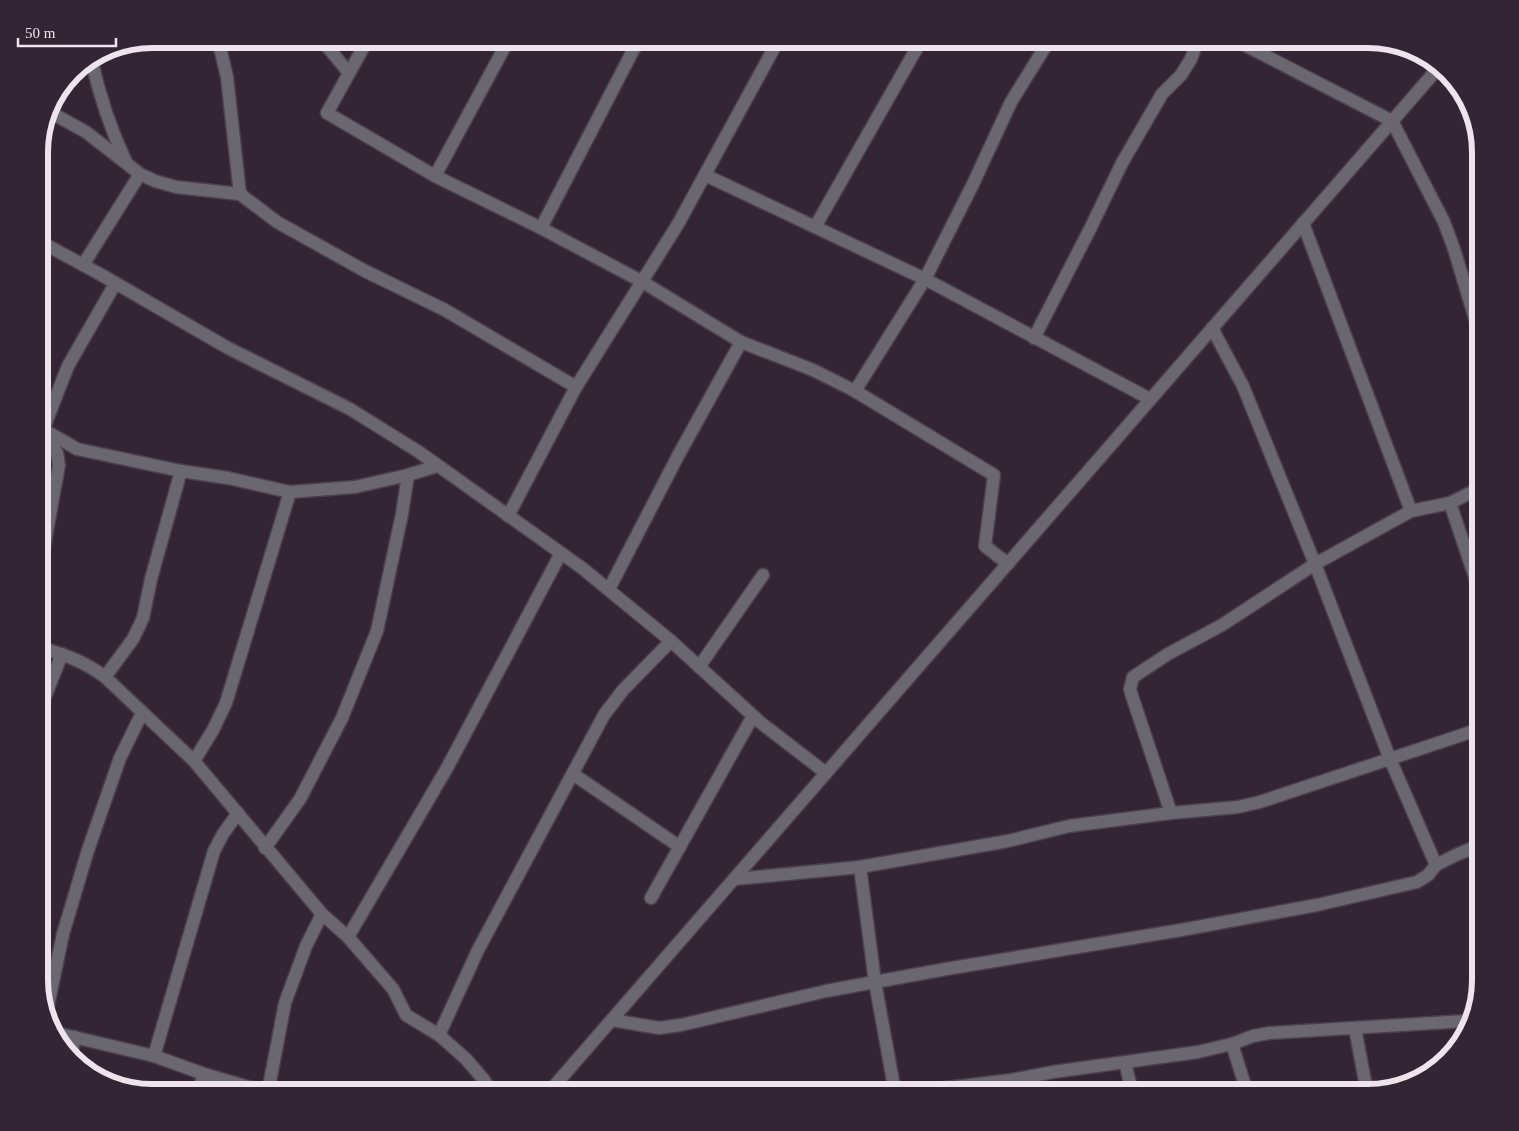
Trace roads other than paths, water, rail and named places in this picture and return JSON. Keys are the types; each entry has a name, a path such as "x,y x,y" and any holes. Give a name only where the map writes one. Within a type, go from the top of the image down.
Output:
{"street":[{"path":"220,48 227,77 240,194"},
{"path":"328,48 349,73"},
{"path":"363,48 327,113 435,176 541,228 641,281 741,342 813,370 855,392 994,475 985,546 1008,564"},
{"path":"435,176 504,48"},
{"path":"541,228 634,48"},
{"path":"508,516 576,388 678,224 774,48"},
{"path":"815,227 917,48"},
{"path":"855,392 925,279 973,184 1011,102 1044,48"},
{"path":"1034,338 1122,163 1162,94 1182,75 1195,48"},
{"path":"1250,48 1392,121 1444,222 1472,309"},
{"path":"93,66 113,134 127,164"},
{"path":"556,1084 1435,72"},
{"path":"54,114 86,132 140,174 155,181 176,187 240,194 277,222 365,271 445,310 576,388"},
{"path":"83,265 140,174"},
{"path":"705,175 925,279 1150,399"},
{"path":"1303,223 1411,511"},
{"path":"48,247 228,348 350,408 437,466 609,589 671,641 753,716 826,773"},
{"path":"48,412 68,366 115,284"},
{"path":"1212,328 1243,386 1315,564 1390,759 1436,865"},
{"path":"609,589 679,454 741,342"},
{"path":"48,432 77,448 180,471 228,478 290,492 355,486 437,466"},
{"path":"48,439 57,453 59,465 48,526"},
{"path":"105,678 133,639 144,618 151,579 180,471"},
{"path":"265,848 300,800 342,718 377,631 402,514 408,474"},
{"path":"194,761 213,730 226,703 290,492"},
{"path":"1171,813 1131,693 1133,677 1168,654 1222,626 1315,564 1411,511 1450,502 1472,492"},
{"path":"1450,502 1472,568"},
{"path":"348,937 447,768 561,553"},
{"path":"699,667 763,575"},
{"path":"439,1035 478,950 604,715 623,690 671,641"},
{"path":"48,650 90,665 194,761 322,914 348,937 393,989 406,1015 439,1035 466,1059 486,1084"},
{"path":"48,689 62,654"},
{"path":"49,1000 63,934 88,850 120,758 142,713"},
{"path":"651,898 753,716"},
{"path":"735,879 860,867 1008,841 1069,826 1171,813 1238,807 1253,804 1472,733"},
{"path":"573,774 680,847"},
{"path":"154,1056 214,852 223,834 238,813"},
{"path":"612,1020 659,1028 681,1025 826,991 1316,906 1417,882 1428,875 1436,865 1472,850"},
{"path":"860,867 875,982 894,1084"},
{"path":"268,1084 286,1003 306,946 322,914"},
{"path":"1019,1084 1053,1072 1198,1052 1232,1044 1269,1032 1462,1022"},
{"path":"1355,1028 1366,1084"},
{"path":"63,1034 154,1056 238,1084"},
{"path":"73,1047 75,1037"},
{"path":"1232,1044 1244,1084"},
{"path":"1125,1062 1130,1084"},
{"path":"201,1084 204,1074"}]}
